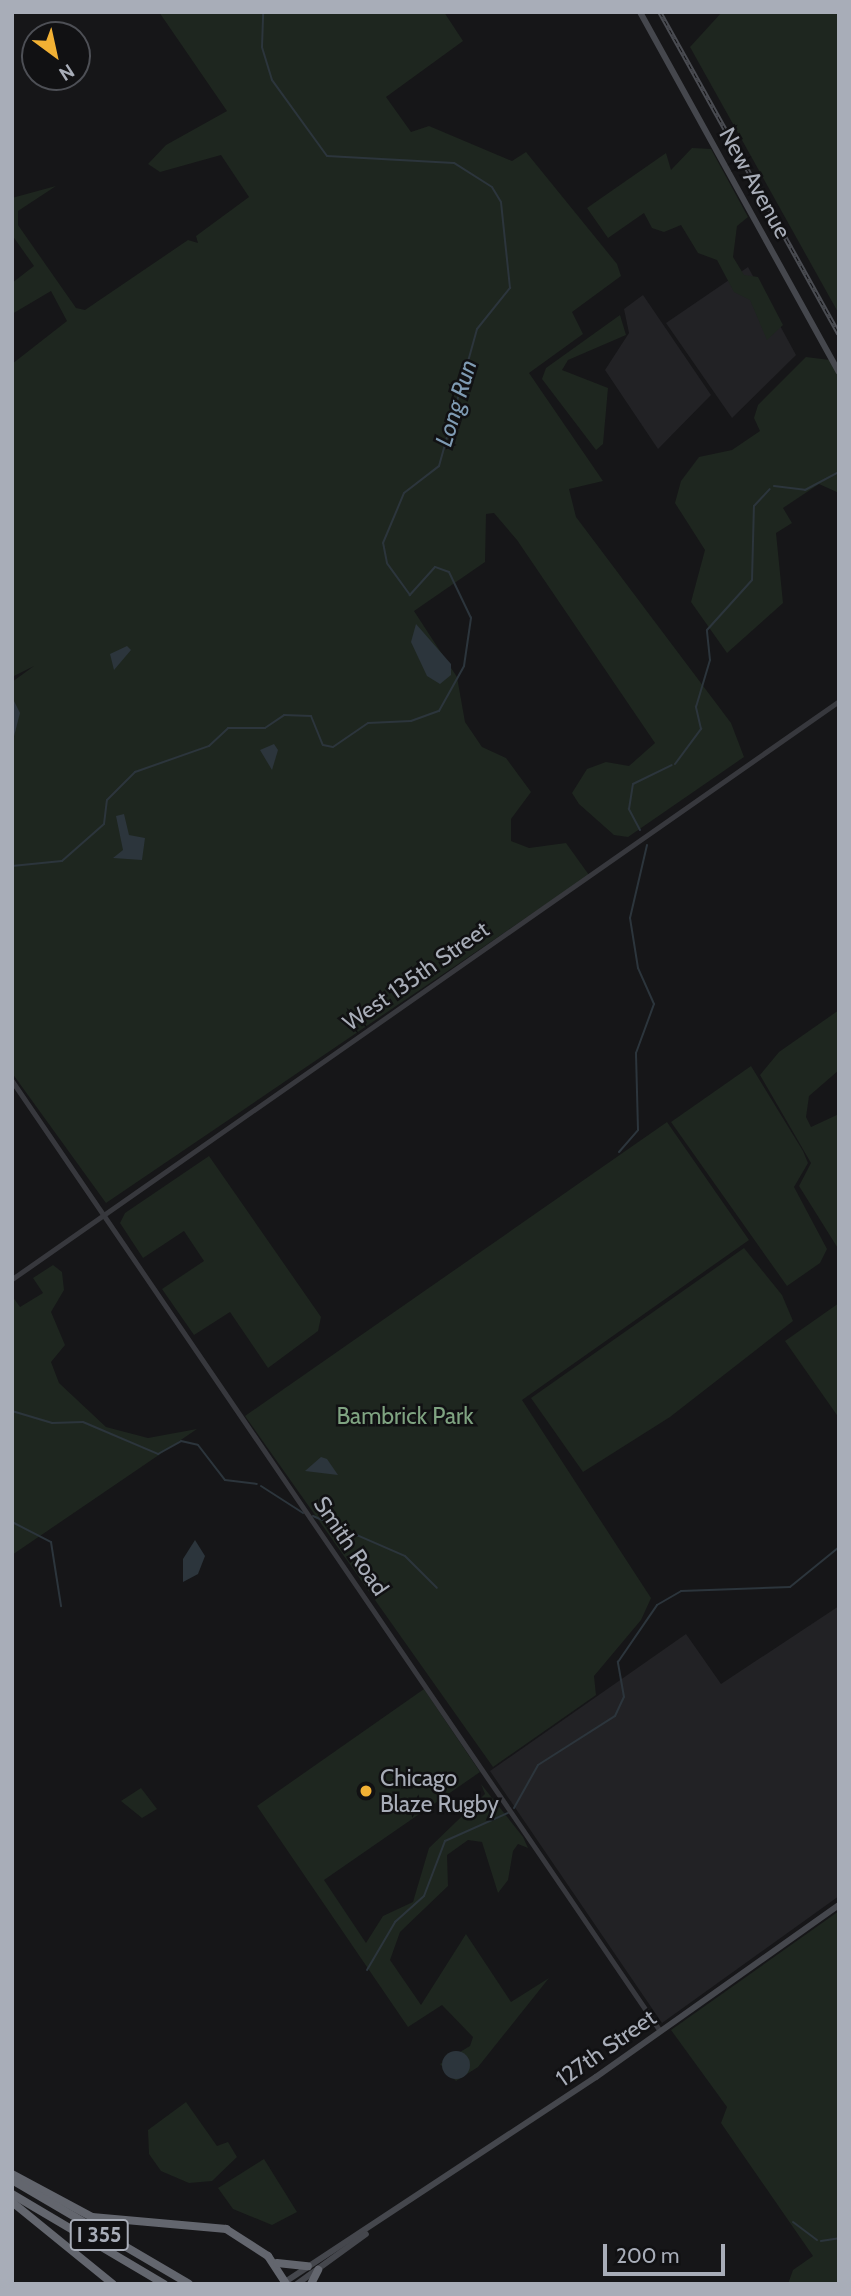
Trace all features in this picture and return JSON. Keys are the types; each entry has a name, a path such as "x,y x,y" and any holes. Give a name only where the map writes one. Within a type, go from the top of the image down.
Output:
{"highway":[{"path":"12,2174 78,2212 120,2221 216,2226 291,2269 307,2266"},
{"name":"I 355","path":"12,2180 189,2284"},
{"name":"I 355","path":"12,2194 163,2284"},
{"path":"12,2202 113,2284"},
{"path":"268,2256 284,2283"},
{"path":"311,2284 318,2270"}],"main road":[{"name":"New Avenue","path":"640,12 839,372"},
{"name":"127th Street","path":"284,2283 390,2215 839,1905"},
{"name":"127th Street","path":"297,2284 390,2215"}],"street":[{"name":"West 135th Street","path":"12,1279 839,701"},
{"name":"Smith Road","path":"12,1081 660,2031"}],"shaded area":[{"path":"748,267 796,355 732,418 666,323"},
{"path":"643,295 711,395 658,449 605,370 629,333 624,309"},
{"path":"416,624 451,664 451,675 440,684 427,676 411,642"},
{"path":"127,646 131,650 114,670 110,654"},
{"path":"12,697 20,713 12,744"},
{"path":"274,744 278,750 272,770 260,750"},
{"path":"124,814 129,835 145,838 142,860 113,858 123,850 116,816"},
{"path":"321,1457 327,1459 338,1475 305,1471"},
{"path":"195,1540 205,1556 198,1574 183,1582 183,1559"},
{"path":"839,1606 839,1896 662,2023 490,1771 686,1634 721,1684"},
{"path":"456,2051 466,2055 470,2065 466,2075 456,2079 446,2075 442,2065 446,2055"}],"green space":[{"path":"159,12 444,12 463,41 386,97 411,132 429,126 512,161 526,152 617,264 621,276 572,312 583,334 529,373 603,481 569,489 576,517 731,723 744,757 628,837 614,835 579,804 572,793 587,769 606,762 629,766 655,743 517,540 494,513 486,514 485,562 414,611 457,677 465,722 482,747 506,758 531,792 511,819 511,841 529,848 566,843 589,875 106,1203 12,1073 12,682 34,666 12,677 12,364 67,321 51,291 12,314 12,283 34,266 12,235 12,198 56,186 18,211 18,225 76,308 85,310 188,240 198,243 196,236 249,197 221,155 160,172 148,164 166,145 227,111"},
{"path":"722,12 839,12 839,314 690,47"},
{"path":"692,148 711,149 748,217 737,226 733,257 744,275 758,277 783,325 767,340 750,300 734,292 717,260 698,253 681,225 664,232 652,228 644,213 608,238 587,208 666,153 671,170"},
{"path":"620,315 626,335 568,360 562,370 608,388 603,444 596,450 542,379 546,368"},
{"path":"806,357 830,360 839,375 839,493 819,484 783,508 792,523 776,533 783,603 727,653 691,602 705,550 675,503 681,481 699,457 732,450 760,431 754,418 758,405"},
{"path":"839,1010 839,1070 809,1096 806,1117 811,1127 839,1114 839,1250 799,1186 811,1163 760,1075 779,1052"},
{"path":"751,1066 808,1163 794,1187 827,1249 820,1263 787,1286 671,1122"},
{"name":"Bambrick Park","path":"667,1122 749,1240 522,1400 651,1598 641,1620 594,1676 596,1695 493,1767 245,1416"},
{"path":"209,1156 321,1317 318,1331 268,1368 230,1312 194,1335 162,1289 204,1261 184,1231 143,1258 120,1223 125,1213"},
{"path":"744,1248 782,1295 793,1321 670,1417 583,1472 531,1398"},
{"path":"53,1265 62,1272 64,1290 51,1312 65,1345 51,1362 59,1383 106,1427 148,1438 197,1429 12,1555 12,1296 20,1307 43,1293 33,1278"},
{"path":"839,1303 839,1418 785,1341"},
{"path":"424,1689 480,1772 324,1880 366,1943 383,1916 413,1902 429,1848 485,1794 481,1784 523,1837 528,1848 518,1844 513,1851 508,1880 498,1893 482,1842 468,1840 447,1855 448,1886 400,1932 390,1960 421,2005 466,1934 511,2002 549,1978 478,2067 456,2081 440,2064 470,2046 473,2037 442,2005 408,2027 257,1806"},
{"path":"141,1788 157,1809 142,1818 121,1801"},
{"path":"839,1911 839,2284 788,2284 793,2270 813,2256 721,2123 727,2107 671,2030"},
{"path":"186,2102 217,2146 228,2142 237,2157 212,2181 189,2183 161,2171 149,2154 148,2130"},
{"path":"264,2159 297,2212 272,2225 233,2209 218,2188"}],"waterway":[{"name":"Long Run","path":"12,866 62,861 104,824 107,800 135,772 209,746 228,728 265,728 284,715 311,716 323,745 333,747 368,723 411,721 439,711 464,666 471,618 449,572 435,567 410,595 387,563 383,543 404,493 439,466 477,329 510,288 501,202 492,187 454,163 327,156 272,80 262,47 263,12"},
{"path":"774,486 805,490 839,472"},
{"path":"675,764 701,729 696,707 710,660 707,630 752,580 754,506 770,489"},
{"path":"640,830 629,809 633,784 672,765"},
{"path":"619,1152 638,1130 636,1053 654,1004 638,968 630,918 647,845"},
{"path":"12,1411 52,1423 83,1422 158,1454 181,1441 198,1445 225,1480 257,1484"},
{"path":"261,1486 303,1513"},
{"path":"313,1516 405,1556 437,1588"},
{"path":"12,1522 51,1542 61,1606"},
{"path":"514,1808 538,1765 615,1716 624,1697 618,1662 657,1605 681,1591 790,1587 839,1547"},
{"path":"367,1970 395,1922 424,1896 445,1841 508,1813"},
{"path":"793,2222 817,2240"},
{"path":"821,2241 839,2238"}],"railway":[{"path":"660,12 839,333"}],"place":[{"name":"Chicago Blaze Rugby","path":"366,1791"}]}
